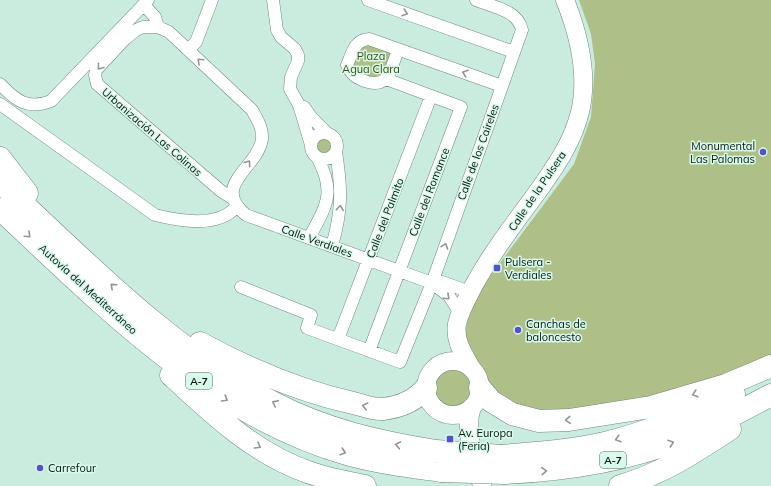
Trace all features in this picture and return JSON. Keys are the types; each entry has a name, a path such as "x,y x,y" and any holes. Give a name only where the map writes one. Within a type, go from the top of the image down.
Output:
{"highway":[{"path":"0,158 63,240"},
{"name":"Autovía del Mediterráneo","path":"0,182 63,240 122,309"},
{"name":"Autovía del Mediterráneo","path":"0,208 122,309 189,350 227,377 275,404 326,425 439,461 503,465 553,451 605,443 656,427 711,415"},
{"path":"122,309 299,388 333,399 382,409 412,400 430,378"},
{"path":"122,309 133,338 233,430 282,460 308,472 365,486"},
{"path":"475,388 492,402 512,414 539,421 569,420 651,407 726,385 771,366"},
{"name":"A-7","path":"711,415 771,372"},
{"name":"A-7","path":"711,415 771,395"},
{"path":"620,486 653,474 688,456 762,409 771,399"}],"main road":[{"name":"Calle de la Pulsera","path":"430,378 446,348 452,329 459,319 470,292 489,261 559,161 576,126 580,111 582,64 579,41 565,0"},
{"path":"459,319 460,348 475,388 468,417 468,431 482,486"},
{"path":"469,486 454,424 446,414 434,407 427,395 430,378 446,362 453,361 466,364 475,388"},
{"path":"446,414 460,414 475,388"}],"street":[{"path":"188,50 196,42 212,0"},
{"path":"273,0 277,30 281,37 295,49 298,55 290,83 290,89 299,105 312,145 312,150 317,157 328,181 326,204 309,238"},
{"path":"368,0 514,52"},
{"name":"Calle de los Caireles","path":"369,351 400,362 432,283 522,30 520,21 514,15 476,0"},
{"path":"0,84 23,103 28,105 43,104 51,101 146,2 155,17 158,27 169,32 252,110 261,130 262,139 259,148 233,188 234,202 230,214 219,219 206,220 170,218 155,214 0,104"},
{"name":"Urbanización Las Colinas","path":"158,27 143,27 136,30 124,39 96,70 95,75 97,84 234,202"},
{"path":"398,50 386,79 376,84 366,82 352,75 347,65 356,45 368,39 502,86"},
{"name":"Calle del Romance","path":"369,351 461,107 386,79"},
{"name":"Calle del Palmito","path":"338,339 431,96"},
{"path":"299,105 304,106 311,117 335,139 341,183 340,208 332,246"},
{"path":"312,145 313,141 319,134 328,134"},
{"path":"317,157 325,159 329,158 336,152"},
{"name":"Calle Verdiales","path":"234,202 246,215 432,283 448,296 459,319"},
{"name":"Calle Verdiales","path":"432,283 442,282 470,292"},
{"path":"241,287 311,315 307,328 369,351"}],"green space":[{"path":"579,0 771,0 771,355 709,381 654,399 540,415 516,409 489,389 482,373 465,345 466,328 469,312 488,279 574,164 591,117 595,64 591,34"},
{"name":"Plaza Agua Clara","path":"359,42 398,50 384,81 352,75 356,45"},
{"path":"322,138 328,138 333,143 331,152 328,154 322,154 317,149 317,143"},
{"path":"456,366 463,369 469,375 472,386 471,394 463,403 456,406 448,406 441,403 433,394 432,382 435,375 444,367"}],"place":[{"name":"Monumental Las Palomas","path":"763,152"},
{"name":"Pulsera - Verdiales","path":"497,268"},
{"name":"Canchas de baloncesto","path":"518,330"},
{"name":"Av. Europa (Feria)","path":"450,439"},
{"name":"Carrefour","path":"40,468"}]}
